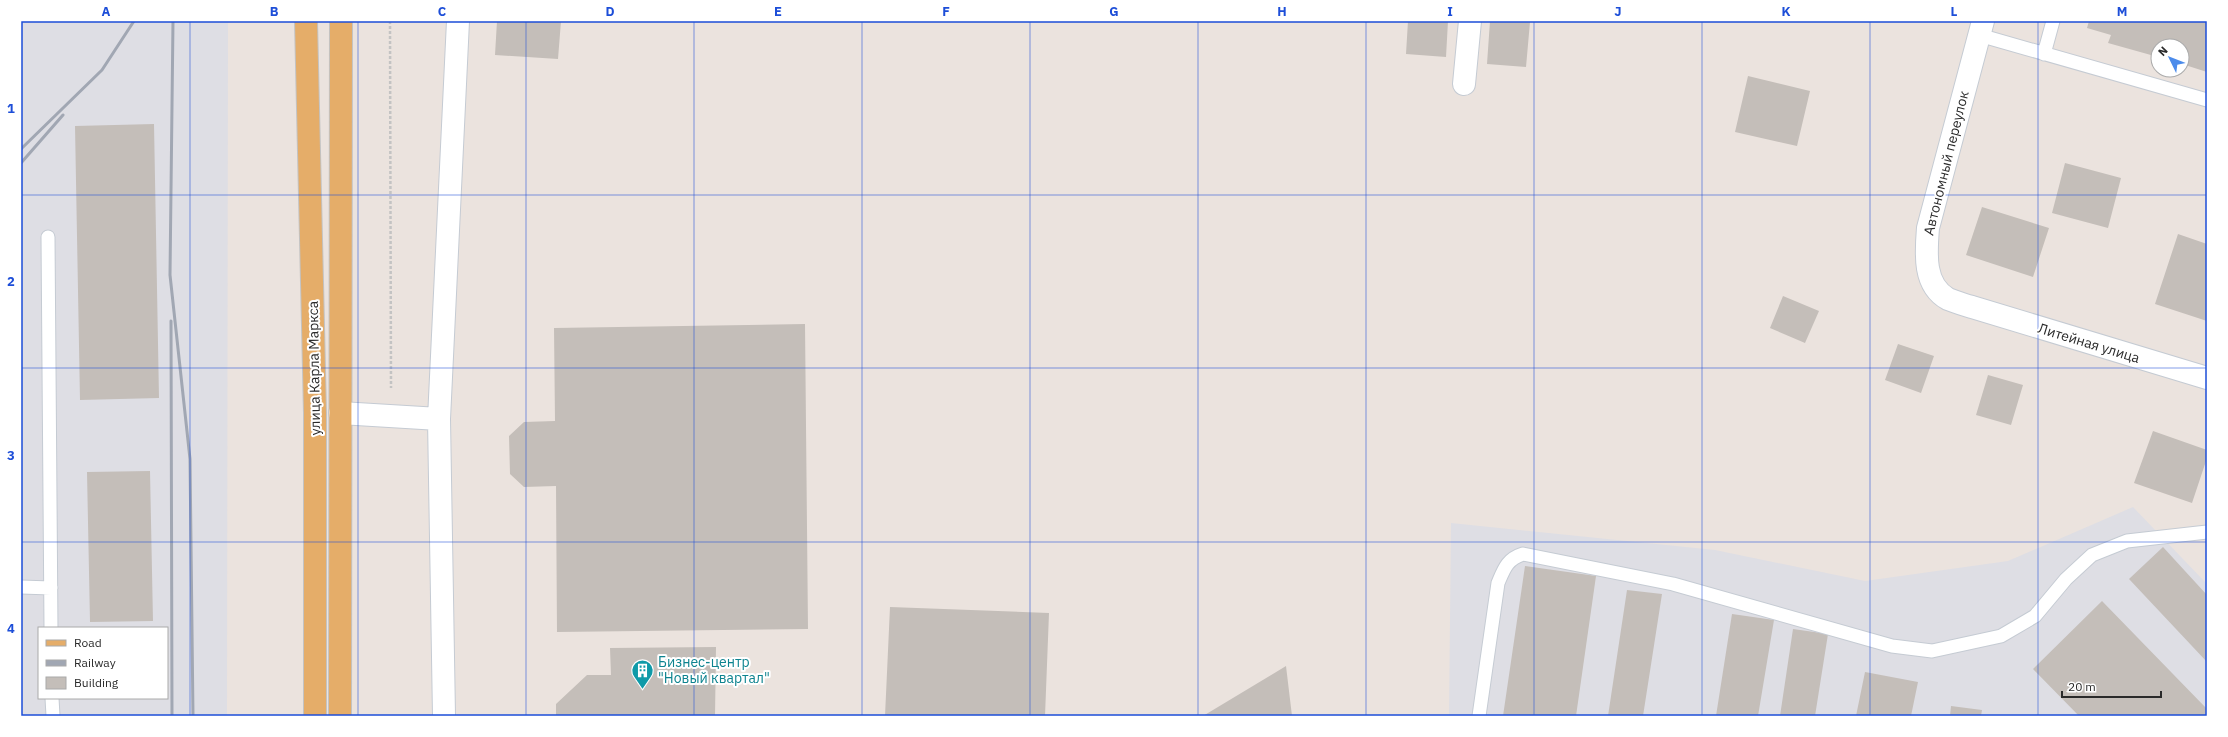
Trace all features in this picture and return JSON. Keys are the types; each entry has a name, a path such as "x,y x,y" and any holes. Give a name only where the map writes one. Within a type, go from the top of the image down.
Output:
{"main road":[{"name":"улица Карла Маркса","path":"306,21 315,413 315,716"},
{"name":"улица Карла Маркса","path":"340,716 341,21"}],"street":[{"path":"444,716 439,419 458,21"},
{"path":"1464,84 1470,21"},
{"name":"Автономный переулок","path":"1972,308 1947,298 1930,280 1926,254 1928,228 1981,28"},
{"name":"Литейная улица","path":"1972,308 2207,378"},
{"path":"340,413 439,419"}],"lane":[{"path":"2044,54 2054,21"},
{"path":"1981,28 2044,54 2207,100"},
{"path":"48,237 51,627"},
{"path":"1479,716 1498,583 1506,565 1513,557 1523,554 1674,584 1892,646 1932,651 2001,636 2035,616 2066,579 2092,554 2128,541 2207,532"},
{"path":"21,587 51,588"},
{"path":"52,699 53,716"}],"path":[{"path":"390,21 391,416"}],"shaded area":[{"path":"21,21 228,21 227,716 21,716"},
{"path":"2133,507 2207,584 2207,716 1449,716 1451,523 1715,550 1865,581 2008,561"}],"building":[{"path":"497,21 561,21 558,59 495,55"},
{"path":"1408,21 1448,21 1446,57 1406,54"},
{"path":"1490,21 1530,22 1526,67 1487,64"},
{"path":"2089,21 2207,21 2207,72 2190,67 2190,38 2150,38 2150,55 2108,43 2111,35 2087,28"},
{"path":"1748,76 1810,91 1797,146 1735,132"},
{"path":"154,124 159,398 80,400 75,126"},
{"path":"2065,163 2121,178 2108,228 2052,213"},
{"path":"1982,207 2049,228 2033,277 1966,255"},
{"path":"2178,234 2207,244 2207,321 2155,304"},
{"path":"1783,296 1819,311 1805,343 1770,328"},
{"path":"805,324 808,629 557,632 556,486 524,487 510,474 509,436 524,422 555,421 554,328"},
{"path":"1898,344 1934,356 1921,393 1885,380"},
{"path":"1988,375 2023,385 2011,425 1976,415"},
{"path":"2153,431 2207,450 2207,458 2192,503 2134,483"},
{"path":"150,471 153,621 90,622 87,472"},
{"path":"2163,547 2207,595 2207,662 2129,579"},
{"path":"1525,566 1596,576 1576,716 1503,716"},
{"path":"1627,590 1662,594 1643,716 1608,716"},
{"path":"2102,601 2207,709 2207,716 2079,716 2033,669"},
{"path":"890,607 1049,613 1045,716 885,716"},
{"path":"1732,614 1774,620 1758,716 1716,716"},
{"path":"1793,629 1828,634 1815,716 1780,716"},
{"name":"Бизнес-центр \"Новый квартал\"","path":"716,647 715,716 556,716 556,704 587,675 611,675 610,648"},
{"path":"1286,666 1292,716 1203,716"},
{"path":"1865,672 1918,682 1911,716 1856,716"},
{"path":"1951,706 1982,710 1981,716 1950,716"}],"railway":[{"path":"21,149 102,70 134,21"},
{"path":"173,21 170,275 190,459 193,716"},
{"path":"21,163 63,115"},
{"path":"171,321 172,716"}],"place":[{"name":"Бизнес-центр \"Новый квартал\"","path":"643,690"}]}
